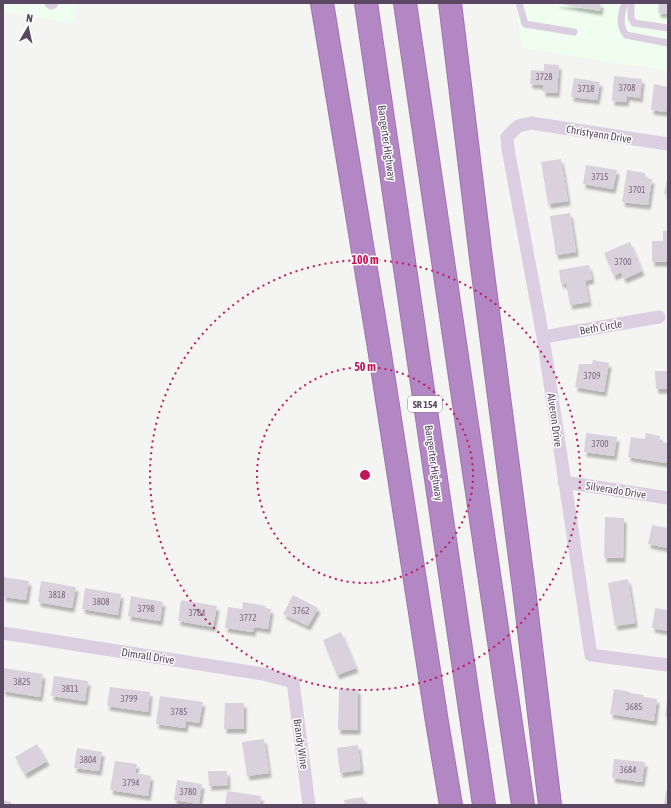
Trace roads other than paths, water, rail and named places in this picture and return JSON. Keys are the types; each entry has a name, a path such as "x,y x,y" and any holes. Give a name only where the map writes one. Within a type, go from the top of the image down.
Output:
{"highway":[{"path":"322,3 379,348 451,805"},
{"name":"Bangerter Highway","path":"366,3 484,805"},
{"path":"405,3 524,805"},
{"path":"449,8 525,597 550,805"}],"street":[{"name":"Christyann Drive","path":"531,123 668,144"},
{"name":"Alveron Drive","path":"531,123 518,126 508,137 508,149 543,336 591,655 668,665"},
{"name":"Beth Circle","path":"543,336 659,317"},
{"name":"Silverado Drive","path":"564,482 668,498"},
{"name":"Dimrall Drive","path":"3,633 263,674 293,682"},
{"name":"Brandy Wine","path":"293,682 309,805"}],"lane":[{"path":"519,3 525,24 574,32"},
{"path":"625,3 622,10 622,31 626,35 668,43"},
{"path":"631,3 631,18 634,23 668,28"}]}
